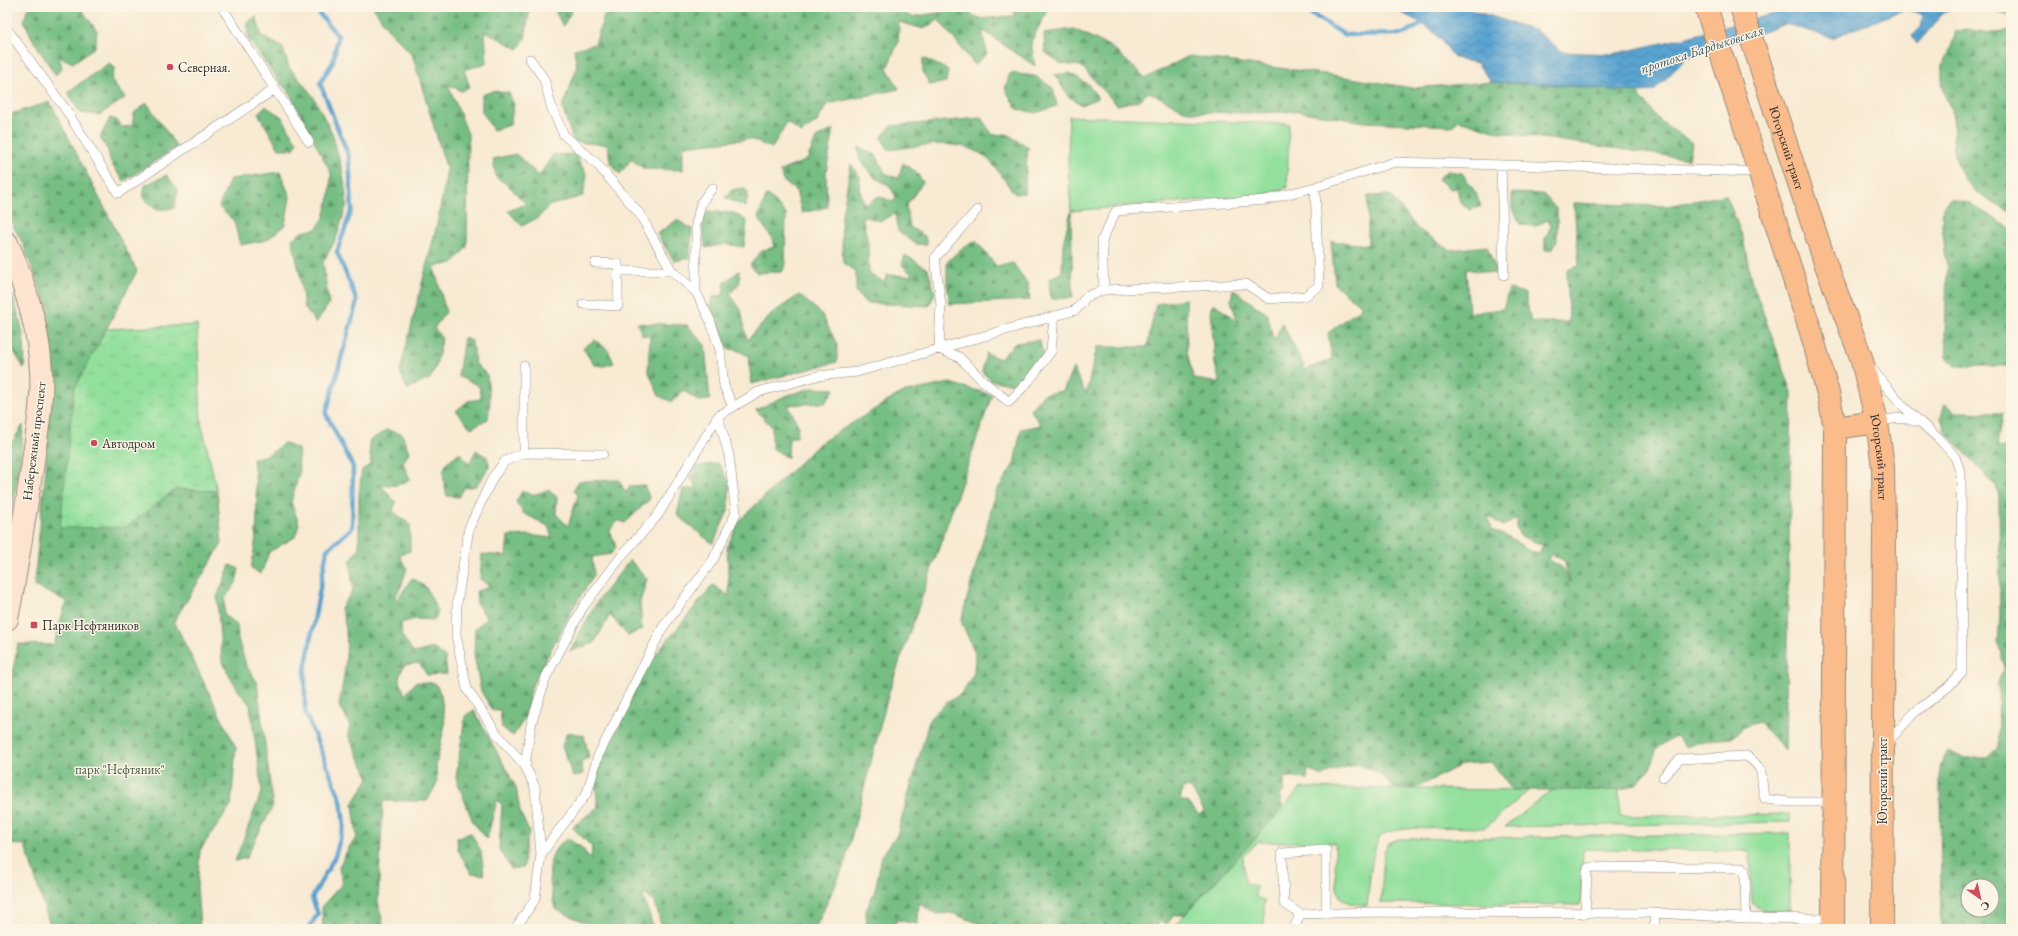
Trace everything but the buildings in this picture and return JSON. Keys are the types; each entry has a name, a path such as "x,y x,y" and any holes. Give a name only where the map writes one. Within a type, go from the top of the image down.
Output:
{"main road":[{"path":"1706,7 1813,339 1829,397 1835,428 1833,924"},
{"name":"Югорский тракт","path":"1741,7 1786,139 1826,265 1861,357 1877,422 1883,467 1882,929"},
{"name":"Набережный проспект","path":"7,243 18,268 31,308 38,340 41,372 34,449 17,572 7,619"},
{"path":"1835,428 1877,422"}],"lane":[{"path":"222,7 309,142"},
{"path":"7,29 66,110 118,192 275,89"},
{"path":"530,59 544,80 552,109 564,135 596,163 639,213 672,271 696,292 710,320 720,350 724,386 733,407"},
{"path":"1104,290 1102,240 1116,211 1266,200 1315,187 1395,162 1501,165 1757,162"},
{"path":"1501,165 1504,275"},
{"path":"525,766 531,724 546,677 583,607 624,553 658,515 718,416 758,392 817,376 857,372 1076,310 1086,297 1104,290 1246,284 1269,299 1305,296 1319,286 1315,187"},
{"path":"696,292 696,224 701,203 712,188"},
{"path":"939,349 941,305 935,258 977,210"},
{"path":"583,304 618,306 618,264 596,263"},
{"path":"618,271 672,271"},
{"path":"939,349 959,357 983,381 1009,402 1029,381 1051,351 1054,316"},
{"path":"1861,357 1904,407 1941,441 1955,457 1960,474 1962,672 1948,687 1914,712 1882,749"},
{"path":"524,366 524,453"},
{"path":"541,854 586,793 598,756 663,627 713,560 736,513 729,455 718,416"},
{"path":"1877,422 1894,419 1910,419 1922,424"},
{"path":"515,929 535,899 541,854 535,787 525,766 497,734 467,689 456,635 457,603 470,528 492,477 505,461 524,453 603,454"},
{"path":"1663,777 1680,759 1747,756 1756,763 1762,772 1765,799 1789,802 1834,802"},
{"path":"1326,914 1326,850 1282,853 1284,903 1300,914 1326,914 1382,912 1585,914 1655,913 1833,924"},
{"path":"1585,914 1587,872 1588,868 1591,867 1742,868 1745,872 1746,918"},
{"path":"1654,929 1655,913"},
{"path":"1294,929 1300,914"}],"green space":[{"path":"28,7 80,7 97,31 95,47 73,63 60,57 62,69 55,75 32,38 24,21"},
{"path":"373,7 530,7 525,39 518,49 485,31 487,63 464,70 470,87 461,91 448,84 468,134 467,247 453,263 434,267 446,312 434,328 442,339 436,366 430,379 407,389 400,371 438,220 447,170 412,54 390,32"},
{"path":"553,7 572,7 573,9 563,26"},
{"path":"607,7 889,7 912,17 965,9 978,19 1014,16 1015,7 1049,7 1031,42 1035,66 982,30 987,54 975,65 938,19 924,29 899,22 898,43 887,68 899,89 827,104 817,122 801,133 787,122 772,148 750,139 683,146 683,170 644,169 631,159 620,174 610,162 608,145 574,142 562,108 577,68 574,49 595,44"},
{"path":"1982,7 2011,7 2011,15"},
{"path":"256,17 262,36 283,48 289,67 313,96 333,135 343,174 347,204 336,239 323,262 329,304 316,323 304,307 300,275 292,239 302,232 316,229 324,218 330,194 331,173 289,92 278,80 249,40 246,23"},
{"path":"1074,29 1111,47 1146,78 1189,56 1332,75 1412,88 1491,82 1546,84 1637,92 1659,120 1692,143 1689,159 1493,131 1459,120 1452,126 1365,122 1297,111 1257,113 1188,112 1149,92 1137,101 1117,105 1081,66 1061,64 1045,52 1044,33"},
{"path":"1967,29 1995,33 2011,29 2011,213 1989,201 1973,189 1966,182 1957,162 1953,144 1954,126 1952,114 1944,92 1942,73 1945,60 1956,31"},
{"path":"923,58 948,70 946,82 930,85 923,72"},
{"path":"109,63 115,68 111,80 125,98 99,115 80,113 68,92"},
{"path":"1010,73 1035,76 1053,88 1057,106 1036,113 1017,109 1005,89"},
{"path":"1070,73 1089,85 1098,98 1082,105 1068,96 1055,75"},
{"path":"493,91 509,93 514,104 510,125 493,130 482,112 482,95"},
{"name":"парк \"Нефтяник\"","path":"50,102 137,271 74,390 127,527 175,489 217,491 222,544 174,621 236,748 231,806 200,850 197,887 200,929 51,929 25,845 7,844 7,702 18,644 54,645 66,601 34,586 46,466 48,354 43,296 22,242 7,215 7,115"},
{"path":"147,103 177,147 124,181 111,164 108,151 100,137 110,118 117,120 121,127 132,126 134,113"},
{"path":"265,106 282,117 297,143 294,149 279,149 258,113"},
{"path":"1069,116 1289,124 1287,188 1262,195 1071,211 1068,163"},
{"path":"981,118 993,135 1007,134 1028,147 1024,193 1015,194 988,159 978,152 966,147 941,144 889,150 881,138 891,126"},
{"path":"834,129 826,172 827,207 802,213 796,191 783,181 780,171 807,160 816,138"},
{"path":"859,147 876,155 885,173 898,178 903,163 916,172 923,182 906,206 910,227 925,236 927,245 916,244 898,231 895,214 880,221 862,216 868,243 869,274 884,282 887,275 914,276 902,265 905,255 928,269 935,293 929,306 866,303 856,292 856,272 843,263 841,221 851,164 860,177 859,188 865,205 879,196 893,202 896,197 889,185 875,178 859,159"},
{"path":"516,154 539,176 553,155 575,154 587,175 583,196 548,206 539,217 522,226 508,211 526,204 509,186 496,177 493,159"},
{"path":"1447,171 1462,173 1476,193 1481,206 1470,210 1460,202 1457,188 1450,189 1438,179"},
{"path":"280,172 290,197 285,225 267,240 240,245 234,221 219,207 230,179"},
{"path":"167,175 178,191 174,208 156,210 143,198 145,185"},
{"path":"744,188 748,192 746,207 725,198 732,190"},
{"path":"1512,193 1543,194 1557,210 1557,241 1553,249 1545,250 1545,239 1551,226 1548,220 1535,226 1521,225 1512,207"},
{"path":"767,194 786,214 785,266 782,272 757,273 750,265 761,251 774,247 772,238 758,218"},
{"path":"1390,195 1418,229 1450,250 1487,246 1497,274 1466,269 1469,313 1503,309 1509,289 1525,293 1531,322 1569,322 1567,270 1579,266 1574,203 1667,206 1726,195 1743,238 1751,279 1792,392 1785,751 1759,722 1744,727 1732,738 1707,740 1686,747 1675,736 1657,748 1649,771 1636,784 1619,790 1512,790 1491,762 1463,764 1416,788 1395,788 1378,773 1358,764 1330,771 1322,777 1308,769 1307,779 1284,777 1284,791 1279,796 1283,808 1184,915 1174,915 1167,924 1158,921 1158,929 994,929 951,913 936,914 919,903 917,924 896,920 895,929 867,929 866,911 875,890 882,855 897,835 930,718 945,704 962,693 974,673 975,653 961,621 996,492 1014,464 1021,429 1041,425 1030,409 1044,394 1063,391 1073,368 1086,394 1097,347 1147,347 1156,304 1186,299 1187,352 1194,379 1220,383 1215,364 1211,310 1214,303 1238,322 1231,301 1233,289 1267,314 1274,342 1282,323 1306,370 1332,359 1328,333 1362,307 1335,284 1331,241 1368,245 1368,196","holes":["1488,516 1503,526 1518,518 1516,527 1520,536 1543,545 1539,553 1527,550 1513,539 1492,530","1552,554 1564,561 1570,582 1563,568 1549,560","1183,787 1191,788 1204,811 1199,815 1188,802 1180,800"]},
{"path":"1951,199 1971,204 2011,229 2011,366 1955,366 1947,357 1945,335 1947,268 1942,224 1943,206"},
{"path":"708,211 734,213 747,221 744,247 726,244 705,248 702,222"},
{"path":"1071,211 1073,298 1051,299 1049,279 1062,272 1063,244"},
{"path":"677,220 692,229 690,258 674,261 657,234"},
{"path":"976,241 997,267 1013,263 1028,284 1030,300 950,304 947,284 947,262 962,248"},
{"path":"739,271 740,282 730,294 741,310 747,340 774,312 799,295 821,313 837,344 837,362 751,384 749,356 734,349 729,350 710,305 713,297 723,295 725,282"},
{"path":"7,284 15,303 21,325 25,358 24,368 7,340"},
{"path":"637,323 687,325 705,345 710,400 698,401 683,390 672,402 659,396 648,370 650,336 642,335"},
{"path":"197,325 201,422 217,491 175,489 127,527 60,528 74,390 106,329"},
{"path":"464,338 472,341 475,363 487,375 490,402 488,419 471,428 456,411 468,401 481,399 479,386 458,376"},
{"path":"595,340 608,350 614,363 604,366 594,365 583,348"},
{"path":"1039,340 1044,355 1032,371 1016,384 991,381 982,372 986,353 1000,359 1015,343"},
{"path":"950,383 992,395 889,692 844,866 815,929 662,929 655,902 642,893 654,929 600,929 555,909 550,880 551,860 554,851 560,844 568,839 582,848 591,860 592,847 572,827 598,807 595,782 598,758 620,726 643,670 713,585 729,596 727,546 741,519 820,443 901,393"},
{"path":"812,388 835,389 825,403 788,405 798,425 797,437 789,437 788,458 772,448 772,427 756,410 785,396"},
{"path":"1945,404 1955,412 2002,413 1997,447 2005,448 2011,436 2011,929 1941,929 1940,766 1948,751 1964,758 1988,758 1999,747 1998,681 2005,668 1998,643 2000,616 1999,496 1996,486 1945,431 1941,417"},
{"path":"23,425 21,457 7,537 7,465 11,444"},
{"path":"387,430 402,434 409,452 403,463 410,479 398,485 381,486 396,502 393,511 410,525 410,551 399,555 407,568 401,587 395,597 397,600 412,578 425,586 438,611 435,620 415,619 401,623 402,636 414,653 433,648 445,657 447,674 427,675 419,663 404,665 399,678 405,695 416,682 435,683 441,695 445,724 436,765 437,783 427,801 383,801 378,902 384,929 323,929 322,906 342,884 339,867 349,847 357,837 353,804 369,778 348,735 350,724 339,706 347,645 341,608 353,590 350,561 359,549 359,494 362,470 371,464 369,441"},
{"path":"284,443 298,449 299,474 291,502 299,524 295,537 269,552 261,574 251,569 254,554 257,514 253,459 270,454"},
{"path":"476,450 487,457 490,466 476,486 464,488 459,497 447,496 443,476 445,466 453,457 460,453 469,464"},
{"path":"718,463 730,483 728,511 713,544 677,515 683,489 697,488 690,477 695,467"},
{"path":"619,480 626,493 630,486 644,485 650,499 625,523 618,520 610,530 616,547 611,554 592,557 594,575 575,605 532,685 525,718 513,736 502,728 500,710 492,710 481,691 474,655 475,629 487,618 477,604 476,591 490,587 480,579 482,554 506,556 508,536 528,535 552,538 548,526 523,513 516,502 522,491 533,495 548,490 557,497 556,514 568,526 578,495 574,490 579,481"},
{"path":"630,560 647,579 640,602 642,629 628,636 610,615 594,643 570,651 596,603"},
{"path":"230,565 239,569 236,583 225,598 224,615 237,625 238,639 246,665 257,682 273,806 246,858 235,861 262,791 250,705 238,690 222,662 217,597"},
{"path":"474,710 516,787 520,811 529,832 525,849 524,867 511,869 499,849 502,805 497,800 487,839 473,822 456,778 465,716"},
{"path":"567,732 584,735 589,758 581,761 583,774 573,777 562,746"},
{"path":"1301,788 1529,790 1485,828 1413,828 1387,833 1380,837 1372,860 1367,906 1348,902 1342,899 1339,895 1336,881 1335,843 1258,842 1243,856 1245,884 1256,886 1256,897 1264,901 1264,929 1172,929"},
{"path":"1552,790 1619,790 1620,816 1790,814 1790,822 1505,827"},
{"path":"471,833 481,851 484,875 471,873 458,850 457,838"},
{"path":"1790,833 1790,910 1765,910 1752,903 1750,851 1583,849 1580,905 1381,903 1384,852 1388,843 1399,839"}],"water":[{"name":"протока Бардыковская","path":"1390,7 1462,7 1535,30 1563,52 1613,54 1680,39 1784,11 1789,7 1958,7 1939,15 1937,21 1917,44 1912,36 1921,27 1923,15 1906,9 1832,38 1786,24 1686,58 1654,91 1637,92 1546,84 1491,82 1477,63 1455,58 1435,33 1423,24"}],"waterway":[{"path":"308,929 318,914 312,898 335,856 344,826 341,800 305,712 305,670 327,550 352,528 353,467 326,414 357,301 337,252 352,209 349,157 320,83 333,62 338,36 317,11 318,7"},
{"path":"1300,7 1345,35 1403,34 1427,21"}],"place":[{"name":"Северная.","path":"170,67"},
{"name":"Автодром","path":"94,443"},
{"name":"Парк Нефтяников","path":"34,625"}]}
